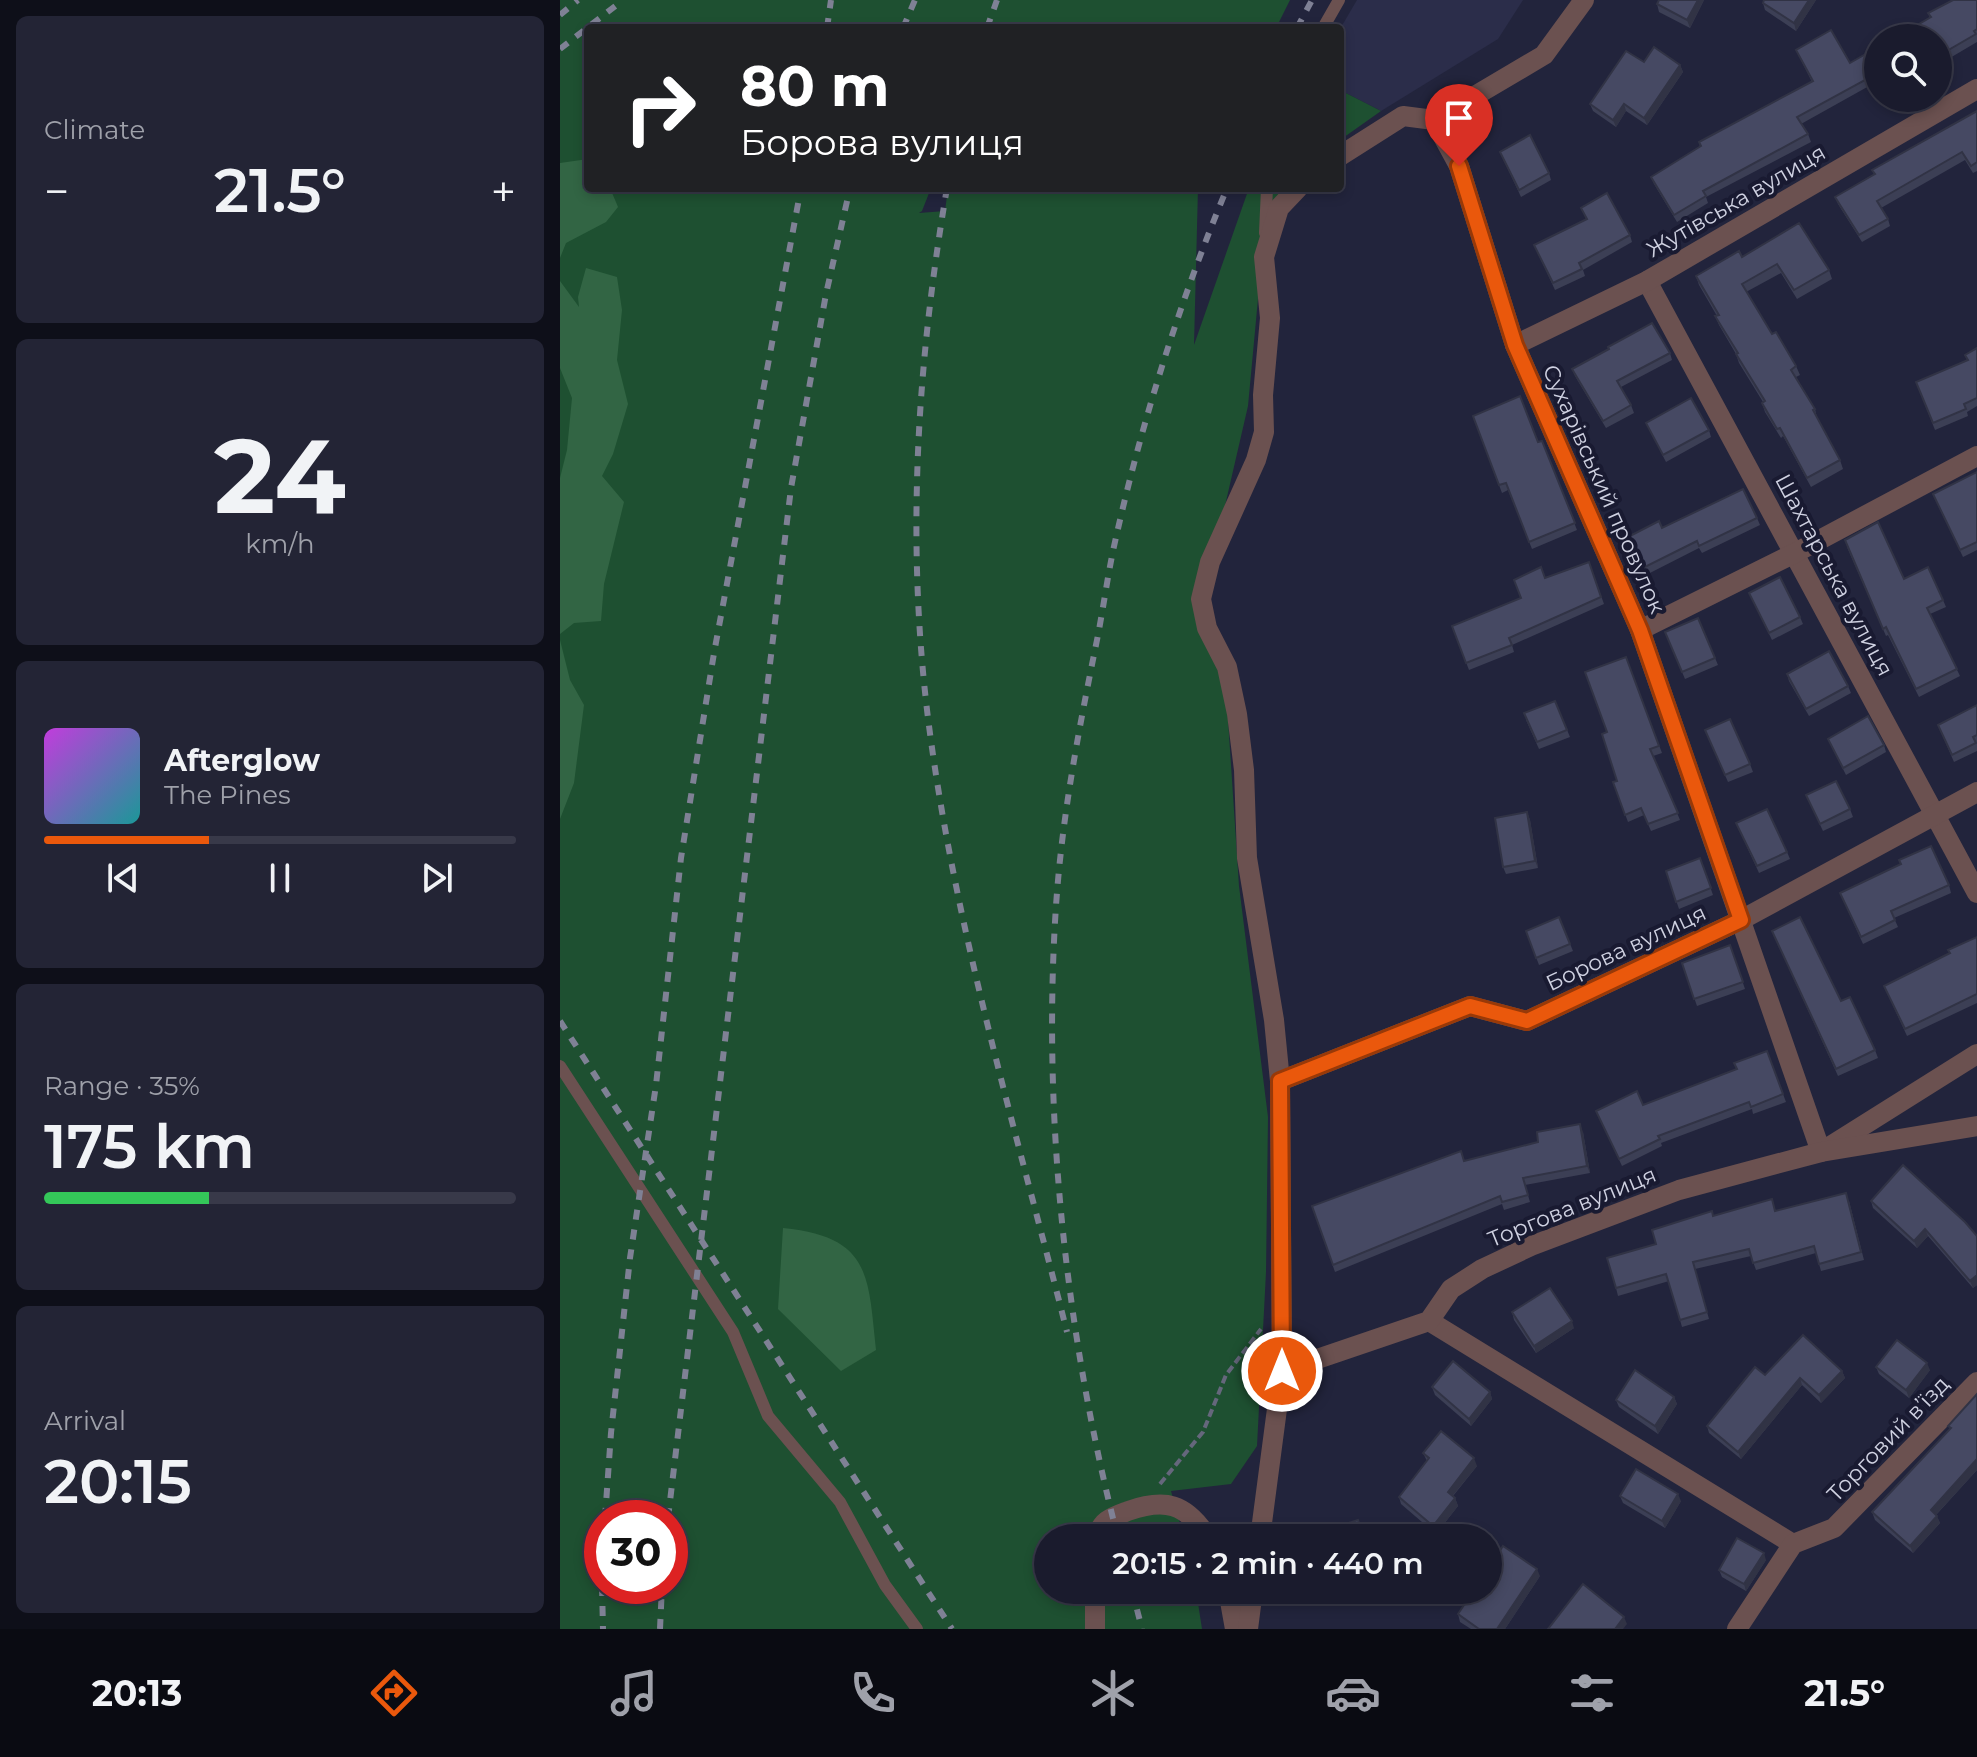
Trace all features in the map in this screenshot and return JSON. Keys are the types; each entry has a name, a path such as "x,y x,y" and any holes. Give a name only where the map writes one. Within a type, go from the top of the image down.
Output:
{"street":[{"path":"1344,153 1403,116 1434,120 1544,55 1584,0"},
{"name":"Жутівська вулиця","path":"1515,345 1647,281 1977,89"},
{"name":"Сухарівський провулок","path":"1434,120 1459,166 1515,345 1640,630 1821,1152"},
{"path":"1262,1524 1282,1371 1280,1081 1274,1020 1247,858 1244,770 1237,714 1227,667 1207,628 1201,599 1210,562 1256,460 1264,432 1263,395 1270,318 1264,257 1279,208 1294,192"},
{"name":"Шахтарська вулиця","path":"1647,281 1977,893"},
{"path":"1640,630 1795,553 1977,456"},
{"name":"Борова вулиця","path":"1280,1081 1470,1006 1527,1021 1741,920 1977,792"},
{"path":"1821,1152 1977,1054"},
{"name":"Торгова вулиця","path":"1429,1321 1451,1289 1482,1269 1531,1246 1679,1190 1821,1152 1977,1126"},
{"path":"1282,1371 1429,1321 1793,1544 1737,1629"},
{"name":"Торговий в’їзд","path":"1793,1544 1834,1528 1977,1382"},
{"path":"1103,1524 1149,1504 1168,1504 1185,1513 1195,1524"},
{"path":"1095,1604 1095,1629"},
{"path":"1231,1604 1235,1629"},
{"path":"1248,1629 1251,1604"}],"lane":[{"path":"1325,24 1339,0"},
{"path":"1264,257 1267,192"},
{"path":"560,1066 733,1332 768,1416 840,1502 885,1585 917,1629"}],"path":[{"path":"1149,1504 1159,1486 1203,1432 1226,1375 1282,1304"}],"shaded area":[{"path":"1357,0 1523,0 1498,39 1381,111 1344,92 1343,24"}],"green space":[{"path":"560,0 1290,0 1278,24 584,24 584,192 929,192 919,213 945,211 947,192 1198,192 1194,345 1248,192 1286,192 1265,224 1248,406 1202,593 1226,689 1239,886 1268,1117 1266,1272 1257,1446 1231,1484 1171,1491 1180,1524 1034,1524 1034,1604 1198,1604 1202,1629 560,1629"},
{"path":"1344,92 1381,111 1344,137"},
{"path":"584,160 584,192 612,192 618,207 606,222 566,243 560,258 560,163"},
{"path":"586,268 617,277 622,310 617,360 628,404 613,454 602,476 624,502 604,584 601,621 574,623 560,634 560,478 567,450 572,398 560,368 560,281 579,307 578,297"},
{"path":"560,640 570,680 584,705 574,783 560,819"},
{"path":"783,1228 834,1240 860,1264 870,1301 876,1350 841,1371 778,1309"}],"building":[{"path":"1659,0 1698,0 1687,20 1657,4"},
{"path":"1764,0 1809,0 1794,23 1763,3"},
{"path":"1953,0 1977,0 1976,34 1952,48 1952,24 1919,24 1931,17 1928,13"},
{"path":"1831,30 1850,63 1864,55 1864,81 1797,117 1808,134 1703,191 1706,196 1674,215 1651,177 1701,146 1699,142 1813,81 1796,50"},
{"path":"1654,47 1680,65 1644,118 1624,104 1613,120 1590,104 1626,51 1644,62"},
{"path":"1977,111 1977,162 1971,166 1962,152 1877,201 1888,219 1859,235 1835,197 1875,174 1872,170"},
{"path":"1530,135 1549,173 1519,190 1500,152"},
{"path":"1607,193 1630,235 1579,263 1582,269 1553,283 1534,245 1587,219 1581,208"},
{"path":"1799,223 1829,270 1794,290 1777,264 1742,284 1772,334 1776,332 1796,366 1791,370 1815,409 1840,460 1807,478 1780,428 1777,429 1762,403 1765,401 1715,316 1719,315 1696,276 1739,251 1742,257"},
{"path":"1652,323 1670,353 1617,381 1631,405 1603,421 1572,369"},
{"path":"1977,348 1977,398 1964,404 1966,409 1933,423 1916,382 1968,360 1965,355"},
{"path":"1520,396 1575,523 1529,542 1506,483 1499,485 1473,416"},
{"path":"1691,398 1709,430 1663,455 1646,423"},
{"path":"1977,472 1977,542 1960,550 1933,494"},
{"path":"1743,489 1757,518 1699,546 1697,541 1641,569 1626,538 1659,521 1662,528"},
{"path":"1878,522 1904,579 1928,567 1943,600 1927,608 1957,669 1916,689 1886,627 1883,629 1845,540"},
{"path":"1589,562 1601,597 1509,638 1512,645 1466,663 1452,626 1521,598 1514,580 1541,567 1545,578"},
{"path":"1780,577 1800,617 1769,633 1749,593"},
{"path":"1698,618 1715,658 1682,672 1665,632"},
{"path":"1829,651 1848,686 1806,709 1787,674"},
{"path":"1626,657 1659,746 1650,749 1678,813 1648,824 1641,808 1625,815 1613,782 1617,781 1602,734 1607,732 1585,672"},
{"path":"1555,701 1567,730 1537,742 1524,713"},
{"path":"1977,705 1977,735 1973,737 1976,743 1952,755 1938,725"},
{"path":"1868,716 1884,745 1843,768 1828,739"},
{"path":"1730,719 1750,764 1725,775 1705,730"},
{"path":"1836,781 1850,809 1820,824 1806,795"},
{"path":"1767,809 1787,852 1757,866 1736,823"},
{"path":"1527,812 1535,861 1503,867 1495,818"},
{"path":"1931,846 1949,885 1891,911 1895,920 1861,937 1840,893"},
{"path":"1700,858 1711,888 1676,902 1666,871"},
{"path":"1559,917 1570,944 1536,958 1526,931"},
{"path":"1800,917 1841,1001 1850,997 1875,1050 1836,1069 1772,931"},
{"path":"1977,937 1977,994 1905,1029 1884,986"},
{"path":"1730,945 1743,982 1694,999 1682,963"},
{"path":"1767,1051 1783,1094 1751,1107 1749,1102 1658,1136 1660,1139 1619,1159 1596,1111 1637,1091 1643,1105 1737,1069 1734,1063"},
{"path":"1580,1124 1587,1166 1523,1178 1528,1195 1502,1202 1500,1196 1333,1265 1312,1206 1461,1151 1464,1161 1538,1142 1537,1132"},
{"path":"1903,1165 1977,1236 1977,1275 1970,1281 1925,1229 1914,1241 1871,1201"},
{"path":"1846,1193 1861,1252 1819,1264 1814,1246 1753,1263 1749,1249 1693,1262 1707,1312 1680,1320 1666,1274 1616,1288 1607,1258 1656,1244 1652,1230 1712,1211 1713,1216 1772,1199 1775,1211"},
{"path":"1550,1288 1572,1321 1534,1346 1512,1312"},
{"path":"1803,1335 1842,1371 1819,1395 1800,1378 1738,1452 1707,1426 1755,1367 1765,1375"},
{"path":"1897,1340 1927,1363 1906,1390 1876,1367"},
{"path":"1453,1361 1490,1392 1469,1419 1432,1387"},
{"path":"1635,1370 1674,1397 1655,1426 1616,1400"},
{"path":"1977,1394 1977,1459 1931,1510 1937,1516 1910,1546 1872,1512 1951,1428 1948,1426"},
{"path":"1441,1431 1474,1458 1448,1492 1455,1498 1435,1524 1399,1497 1429,1458 1423,1453"},
{"path":"1636,1469 1678,1494 1662,1521 1620,1496"},
{"path":"1737,1538 1764,1553 1744,1584 1719,1570"},
{"path":"1502,1547 1537,1569 1497,1629 1479,1629 1458,1614 1465,1604 1502,1604"},
{"path":"1583,1584 1624,1617 1615,1629 1548,1629"}],"railway":[{"path":"560,15 578,0"},
{"path":"592,24 623,0"},
{"path":"828,24 831,0"},
{"path":"905,24 915,0"},
{"path":"988,24 997,0"},
{"path":"1299,24 1312,0"},
{"path":"560,49 584,30"},
{"path":"606,1500 630,1258 656,1085 681,858 714,653 800,192"},
{"path":"670,1500 791,488 826,294 849,192"},
{"path":"946,192 928,320 918,452 916,519 921,652 939,796 970,950 1067,1332"},
{"path":"1115,1524 1084,1384 1062,1225 1052,1064 1056,906 1072,772 1124,505 1162,367 1192,277 1225,192"},
{"path":"560,1021 952,1629"},
{"path":"602,1604 603,1629"},
{"path":"660,1629 661,1604"},
{"path":"1136,1604 1142,1629"}],"route":[{"path":"1282,1371 1280,1081 1470,1006 1527,1021 1741,920 1640,630 1515,345 1459,166"}]}
